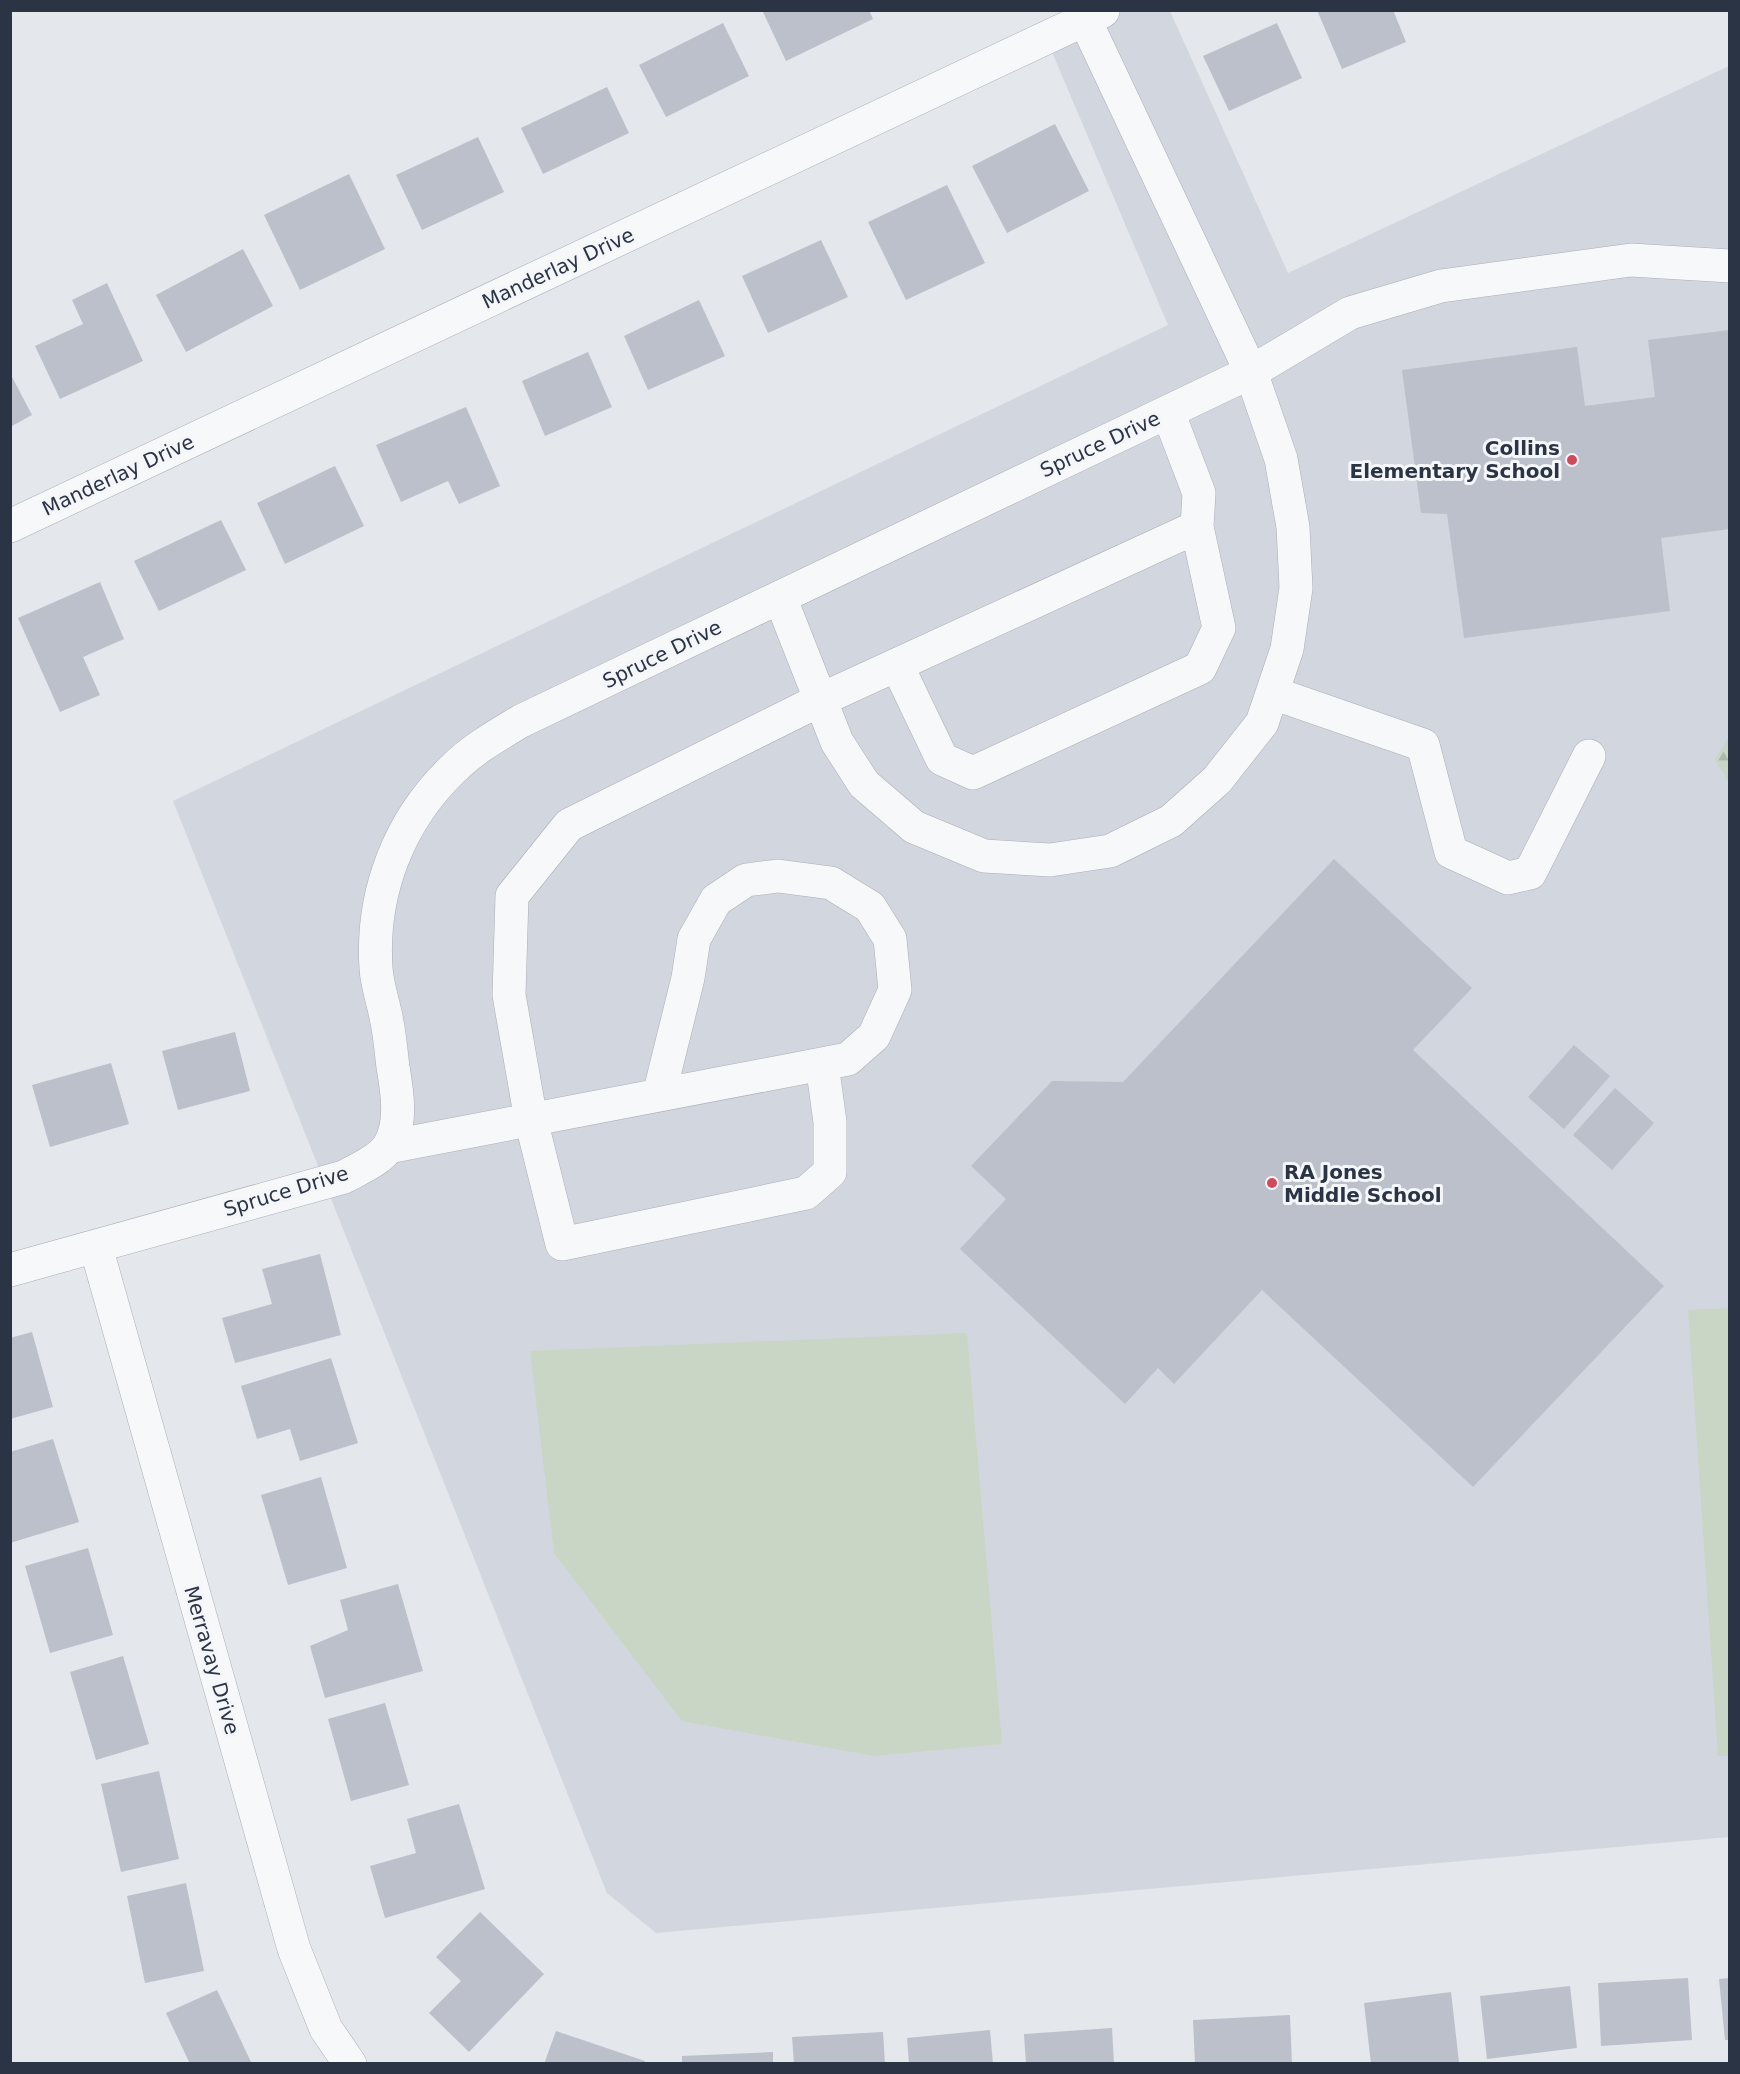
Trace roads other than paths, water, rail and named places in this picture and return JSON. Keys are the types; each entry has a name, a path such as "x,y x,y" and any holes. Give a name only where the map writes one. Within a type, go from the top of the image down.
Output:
{"street":[{"path":"780,597 837,742 864,784 914,827 984,856 1050,860 1110,850 1171,821 1217,780 1263,723 1287,649 1296,588 1293,527 1281,459 1251,372 1095,15"},
{"name":"Manderlay Drive","path":"10,526 1095,15"},
{"name":"Spruce Drive","path":"10,1270 344,1177 374,1160 388,1147 394,1133 398,1101 387,1023 376,971 375,939 389,866 405,829 428,796 455,766 488,741 521,721 1251,372 1350,313 1442,285 1631,261 1730,266"},
{"path":"897,665 942,759 973,773 1200,668 1219,628 1197,527 1199,493 1168,412"},
{"path":"822,1064 830,1122 830,1172 806,1193 562,1244 531,1120 509,995 512,896 569,825 820,700 1197,527"},
{"path":"1273,693 1423,745 1451,852 1508,878 1530,873 1589,756"},
{"path":"388,1147 848,1059 874,1036 895,990 890,939 870,907 831,883 778,876 746,880 716,900 694,939 688,978 659,1095"},
{"name":"Merravay Drive","path":"96,1247 294,1949 326,2029 350,2064"}],"place":[{"name":"Collins Elementary School","path":"1572,460"},
{"name":"RA Jones Middle School","path":"1272,1183"}]}
